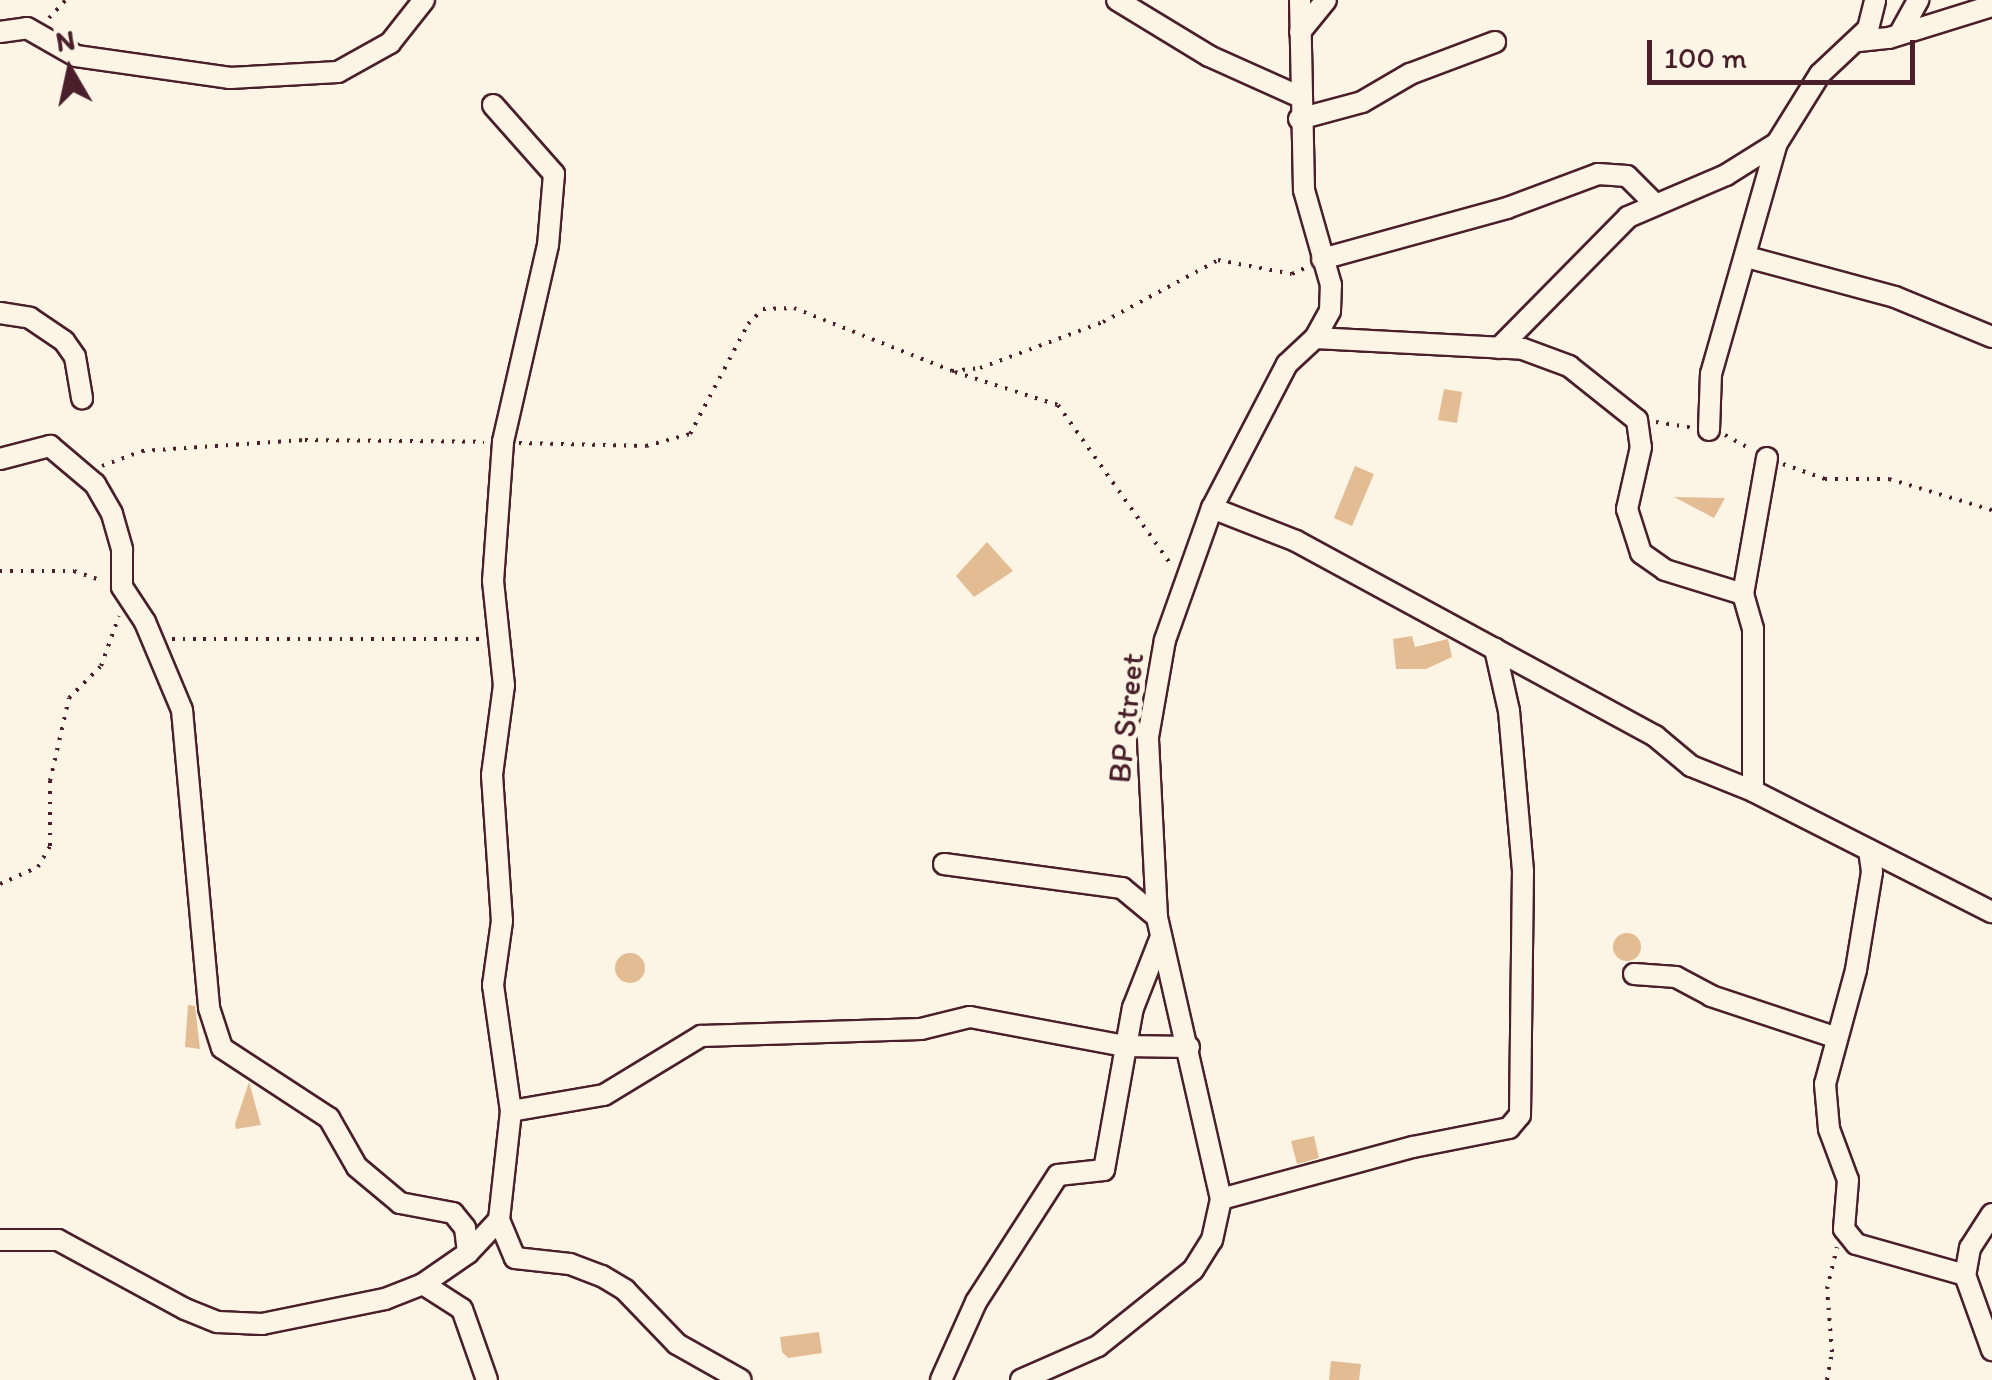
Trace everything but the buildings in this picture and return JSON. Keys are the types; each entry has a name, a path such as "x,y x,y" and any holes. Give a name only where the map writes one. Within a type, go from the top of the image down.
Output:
{"street":[{"path":"0,32 27,28 76,56 230,78 338,72 390,43 424,0"},
{"path":"1117,0 1209,56 1298,96"},
{"path":"1300,0 1298,96 1304,190 1322,259 1330,311 1316,338 1499,348 1569,366 1637,420 1640,447 1627,508 1641,552 1665,570 1744,594"},
{"path":"1300,32 1326,0"},
{"path":"1709,430 1711,374 1777,144 1820,74 1859,41 1875,0"},
{"path":"1900,33 1918,0"},
{"path":"1859,41 1992,6"},
{"path":"1299,118 1362,102 1410,74 1495,42"},
{"path":"492,105 554,174 548,244 503,442 492,581 504,685 492,776 502,921 493,985 511,1111 499,1220 514,1258 570,1264 602,1276 625,1290 677,1344 741,1380"},
{"path":"1499,348 1628,217 1652,201 1726,175 1777,144"},
{"path":"1322,259 1507,208 1598,174 1627,176 1652,201"},
{"path":"1747,257 1895,297 1992,336"},
{"path":"0,313 30,318 64,341 75,357 82,398"},
{"name":"BP Street","path":"1021,1380 1098,1346 1193,1270 1212,1240 1220,1198 1157,917 1148,738 1165,640 1186,592 1212,508 1286,364 1316,338"},
{"path":"0,459 50,446 84,473 112,514 122,550 124,592 153,640 182,710 209,1008 222,1048 329,1118 357,1167 400,1202 452,1214 465,1228 468,1253"},
{"path":"1753,791 1752,629 1744,594 1766,458"},
{"path":"1212,508 1296,541 1654,736 1692,766 1753,791 1992,912"},
{"path":"1220,1198 1412,1146 1509,1128 1520,1115 1524,871 1509,711 1494,649"},
{"path":"1868,850 1872,872 1856,970 1834,1036 1826,1084 1829,1129 1848,1180 1844,1229 1856,1244 1965,1275"},
{"path":"944,864 1122,888 1157,917"},
{"path":"941,1380 976,1302 1058,1175 1104,1170 1125,1046 1160,940"},
{"path":"1634,974 1676,977 1711,996 1834,1036"},
{"path":"511,1111 604,1095 702,1036 921,1029 970,1017 1125,1046 1188,1047"},
{"path":"1992,1214 1970,1248 1965,1275 1992,1350"},
{"path":"0,1240 58,1240 185,1308 240,1325 386,1299 423,1284 468,1253 499,1220"},
{"path":"423,1284 462,1310 487,1380"}],"path":[{"path":"27,28 52,16 66,0"},
{"path":"952,371 980,368 1103,322 1218,260 1292,274 1322,259"},
{"path":"84,473 142,451 305,440 671,444 690,434 748,324 763,308 794,308 952,371 1058,405 1153,531 1186,592"},
{"path":"1637,420 1709,430 1766,458 1825,479 1889,479 1992,510"},
{"path":"0,571 74,571 124,592 101,666 69,698 50,782 50,846 38,867 0,884"},
{"path":"153,640 500,639"},
{"path":"1827,1380 1832,1352 1827,1289 1844,1229"}]}
